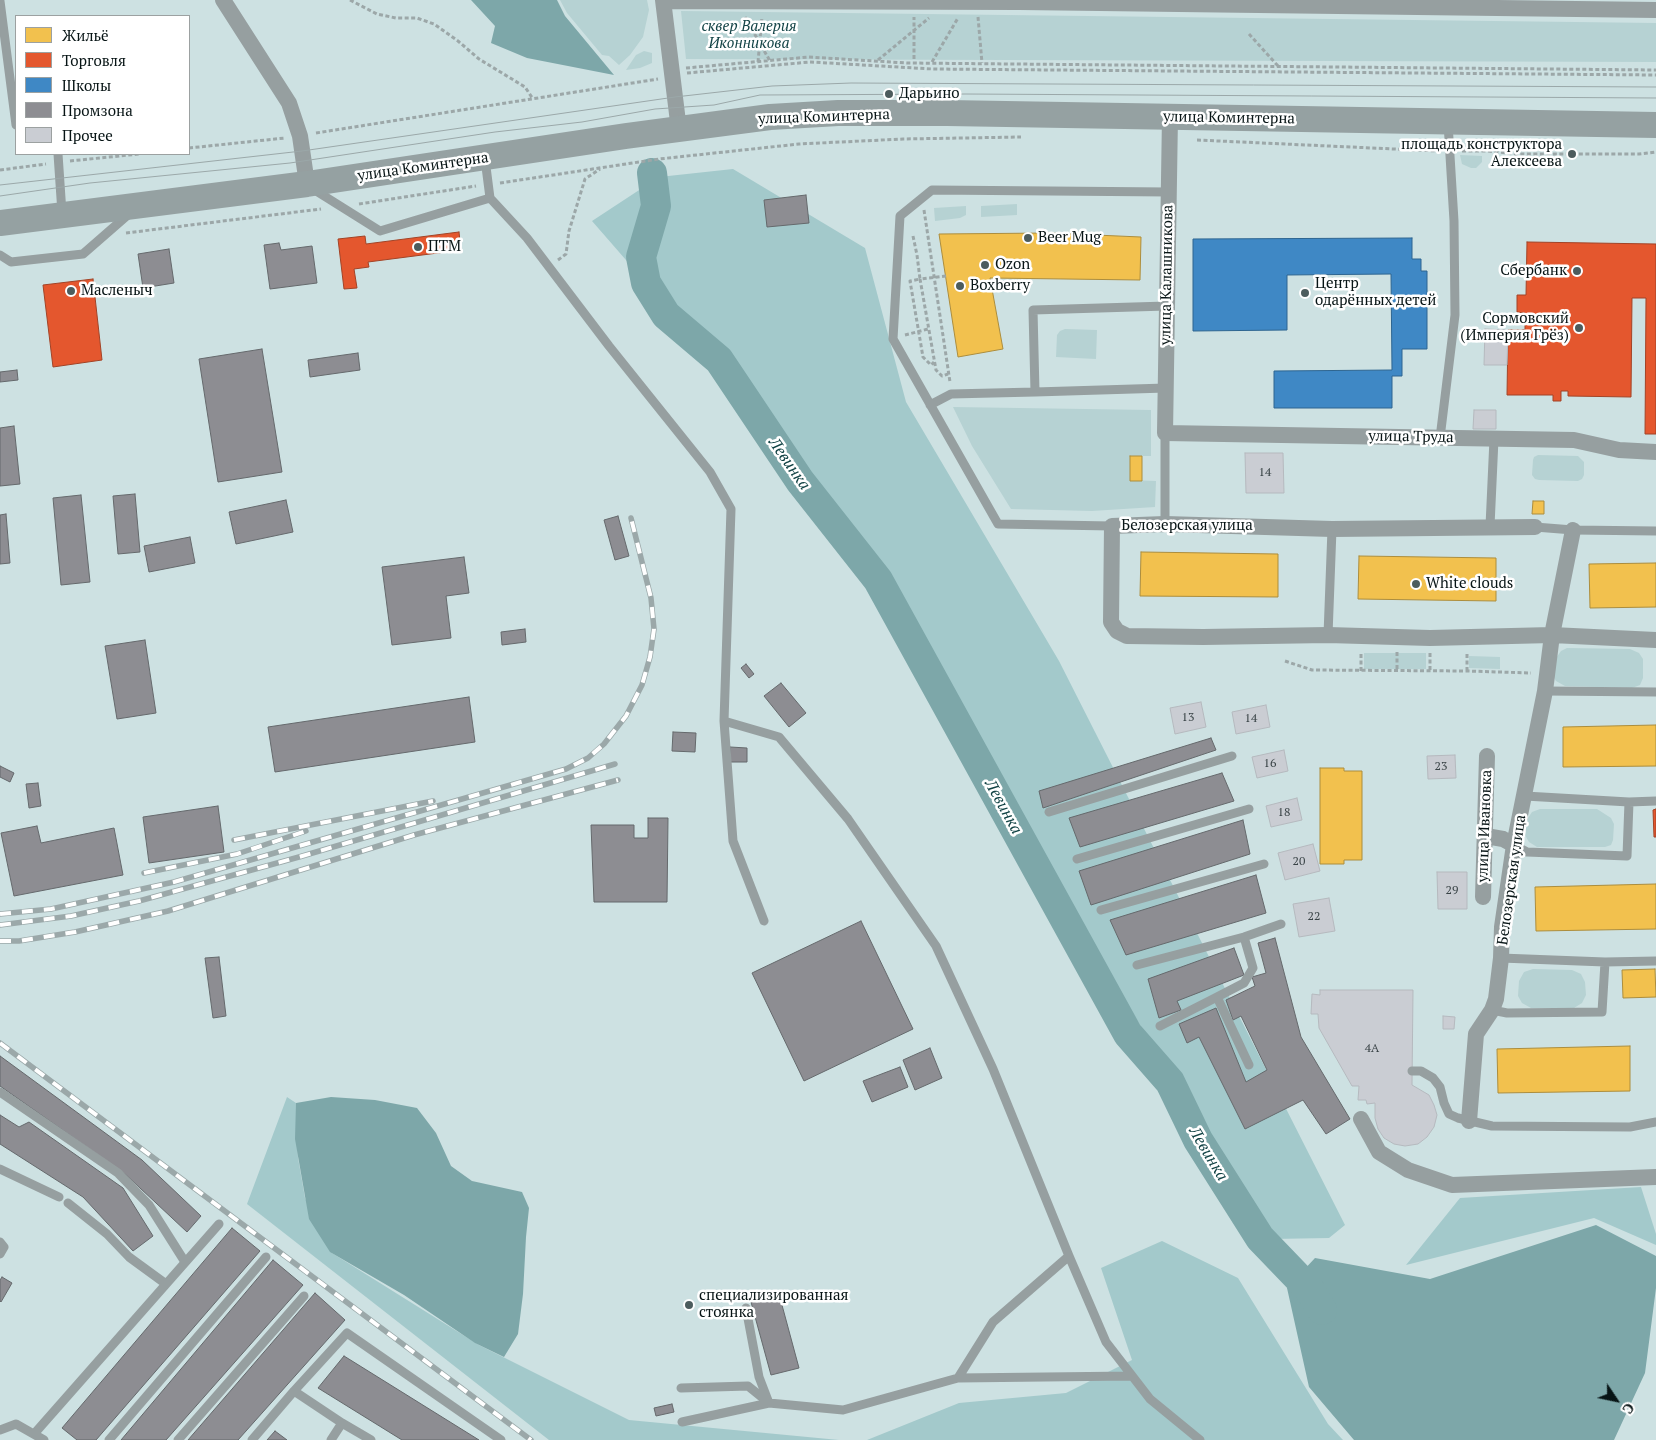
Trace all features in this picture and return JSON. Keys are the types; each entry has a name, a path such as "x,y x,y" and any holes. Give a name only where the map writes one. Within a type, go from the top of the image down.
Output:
{"main road":[{"name":"улица Коминтерна","path":"0,223 307,184 626,136 770,117 838,113 1170,128 1448,122 1656,125"}],"street":[{"path":"223,0 289,103 300,136 307,184"},
{"path":"679,130 664,0 1020,1 1653,7"},
{"name":"улица Калашникова","path":"1165,433 1170,128"},
{"name":"улица Труда","path":"1165,433 1574,440 1619,450 1656,452"},
{"name":"Белозерская улица","path":"1535,527 1332,529 1165,524 1112,526 1111,622 1117,631 1127,636 1328,635 1430,638 1552,635 1656,640"},
{"name":"Белозерская улица","path":"1469,1120 1476,1034 1492,1010 1496,999 1501,958 1502,927 1514,845 1545,691 1552,635 1573,530"},
{"name":"улица Ивановка","path":"1483,897 1487,756"},
{"path":"1486,836 1503,838 1514,845"},
{"path":"1361,1119 1379,1152 1408,1170 1452,1185 1656,1177"}],"lane":[{"path":"0,1 15,117"},
{"path":"1440,438 1455,314 1454,221 1448,122"},
{"path":"58,155 62,215"},
{"path":"485,158 490,198 527,238 614,353 710,472 731,509 724,721 733,840 764,921"},
{"path":"307,184 380,231 490,198"},
{"path":"1112,526 998,524 893,339 900,216 932,190 1168,192"},
{"path":"0,256 11,262 83,254 138,205"},
{"path":"1035,392 1033,310 1167,306"},
{"path":"930,405 951,394 1166,388"},
{"path":"1165,433 1165,524"},
{"path":"1490,526 1494,439"},
{"path":"1535,527 1573,530 1656,531"},
{"path":"1328,635 1332,529"},
{"path":"1545,691 1656,692"},
{"path":"724,721 778,736 848,819 936,946 993,1069 1106,1342 1150,1399 1200,1440"},
{"path":"1049,812 1232,756"},
{"path":"1525,796 1630,802 1656,801"},
{"path":"1514,845 1527,852 1627,856 1630,802"},
{"path":"1077,859 1249,809"},
{"path":"1100,910 1264,864"},
{"path":"1137,965 1244,937 1281,924"},
{"path":"1160,1026 1244,983 1252,968 1244,937"},
{"path":"1501,958 1605,962 1656,961"},
{"path":"1492,1010 1508,1013 1602,1012 1605,962"},
{"path":"1217,997 1249,1066"},
{"path":"1412,1071 1422,1071 1433,1078 1440,1088 1449,1114 1492,1126 1630,1127 1656,1122"},
{"path":"0,1092 118,1173 149,1205 185,1262"},
{"path":"0,1169 58,1197"},
{"path":"68,1203 107,1234 129,1257 166,1284"},
{"path":"34,1434 219,1224"},
{"path":"0,1242 4,1247 0,1254"},
{"path":"958,1378 993,1322 1069,1256"},
{"path":"109,1440 266,1257"},
{"path":"178,1440 304,1296"},
{"path":"746,1308 759,1377 769,1403"},
{"path":"252,1440 347,1333 502,1440"},
{"path":"682,1422 769,1403 843,1410 958,1378 1132,1376"},
{"path":"681,1388 748,1386 769,1403"},
{"path":"294,1391 342,1424 371,1440"},
{"path":"0,1430 16,1424 44,1440"},
{"path":"331,1440 342,1424"}],"path":[{"path":"350,0 377,14 396,18 417,18 434,24 458,41 479,60 525,87 533,99"},
{"path":"736,1 770,61"},
{"path":"758,62 764,1"},
{"path":"932,63 972,2"},
{"path":"972,2 982,63"},
{"path":"914,14 914,59"},
{"path":"877,61 933,14"},
{"path":"1249,34 1279,67"},
{"path":"190,148 300,136 659,79 673,72 809,57 932,63 1656,70"},
{"path":"673,72 810,62 933,69 1656,75"},
{"path":"1170,128 1450,151 1488,150 1526,154 1639,154 1656,152"},
{"path":"104,236 341,206 659,159 799,144 903,138 1023,137"},
{"path":"549,267 566,254 569,231 585,179 601,168"},
{"path":"922,197 951,394"},
{"path":"912,231 936,370 942,376 948,374"},
{"path":"934,362 930,365 923,357 910,280 946,276"},
{"path":"893,339 919,330 928,329"},
{"path":"1286,661 1312,670 1467,671 1547,674"}],"green space":[{"path":"560,0 647,0 649,10 643,37 630,55 619,65 609,56 602,55 567,13"},
{"name":"сквер Валерия Иконникова","path":"681,11 1656,23 1656,62 686,59"},
{"path":"644,51 652,53 652,63 640,68 626,70 636,55"},
{"path":"1460,155 1482,156 1482,162 1476,168 1471,168 1462,164"},
{"path":"1017,204 1017,215 981,217 981,206"},
{"path":"966,206 966,215 960,218 935,221 934,208"},
{"path":"1065,329 1097,330 1096,359 1056,357 1057,335"},
{"path":"953,407 1151,410 1151,456 1130,456 1130,480 1156,481 1155,507 1092,511 1011,509 972,446"},
{"path":"1538,455 1578,456 1584,462 1584,475 1578,481 1535,479 1532,475 1533,460"},
{"path":"1567,648 1630,649 1639,653 1643,659 1643,678 1640,685 1632,688 1565,686 1556,681 1552,674 1556,658 1561,651"},
{"path":"1364,653 1426,653 1426,669 1364,669"},
{"path":"1469,656 1500,657 1500,669 1469,668"},
{"path":"1540,809 1597,809 1611,818 1614,824 1611,845 1605,847 1537,847 1529,842 1525,835 1526,821 1532,812"},
{"path":"1533,969 1572,970 1581,974 1585,982 1586,995 1582,1003 1574,1008 1531,1008 1522,1003 1518,996 1519,981 1524,972"}],"shaded area":[{"path":"471,0 557,0 565,16 614,75 527,58 491,43 495,26"},
{"path":"733,169 865,248 906,402 1059,661 1345,1225 1329,1238 1272,1239 823,511 646,283 592,221 659,177"},
{"path":"287,1097 296,1103 298,1158 305,1198 332,1253 479,1345 629,1420 839,1440 549,1440 247,1204"},
{"path":"331,1097 375,1100 417,1108 436,1133 451,1166 472,1181 522,1192 529,1208 523,1294 518,1334 504,1357 475,1343 404,1295 330,1252 309,1219 295,1139 296,1103"},
{"path":"1641,1187 1656,1234 1656,1245 1594,1218 1406,1265 1460,1198"},
{"path":"1596,1225 1656,1256 1656,1288 1645,1373 1614,1440 1354,1440 1309,1387 1287,1288 1315,1258 1430,1279"},
{"path":"1162,1241 1238,1278 1328,1424 1343,1440 867,1440 959,1403 1066,1393 1132,1360 1101,1268"}],"building: Жильё":[{"path":"1049,233 1141,237 1140,280 990,278 1003,349 958,357 939,234"},
{"path":"1130,456 1142,456 1142,481 1130,481"},
{"path":"1533,501 1544,501 1544,514 1532,514"},
{"path":"1141,552 1278,554 1278,597 1140,596"},
{"path":"1359,556 1496,558 1496,601 1358,599"},
{"path":"1656,563 1656,607 1590,608 1589,564"},
{"path":"1656,725 1656,766 1563,767 1563,727"},
{"path":"1320,768 1344,768 1344,771 1362,771 1362,860 1344,860 1344,864 1320,864"},
{"path":"1656,884 1656,929 1536,931 1535,887"},
{"path":"1655,969 1656,997 1623,998 1622,970"},
{"path":"1630,1046 1630,1091 1498,1093 1497,1049"}],"building: Торговля":[{"path":"459,232 461,250 368,262 369,267 354,269 357,288 344,289 338,239 365,236 366,244"},
{"path":"1527,242 1656,244 1656,434 1645,434 1646,298 1632,298 1631,397 1568,396 1568,391 1561,391 1561,401 1553,401 1553,395 1507,395 1508,330 1525,330 1525,313 1517,312 1517,295 1526,295"},
{"path":"93,279 102,360 53,367 43,285"},
{"path":"1656,809 1656,837 1654,837 1653,810"}],"building: Школы":[{"path":"1412,238 1412,259 1421,259 1421,271 1427,271 1427,349 1402,349 1402,376 1392,376 1392,408 1274,408 1274,371 1392,370 1391,274 1287,275 1287,330 1193,331 1193,239"}],"building: Промзона":[{"path":"806,195 809,223 767,227 764,200"},
{"path":"279,243 281,250 312,246 317,283 270,289 264,245"},
{"path":"169,249 174,283 143,288 138,254"},
{"path":"262,349 282,472 218,482 199,359"},
{"path":"358,353 360,370 310,377 308,360"},
{"path":"17,370 18,380 0,382 0,372"},
{"path":"14,426 20,484 0,486 0,428"},
{"path":"135,494 140,552 118,554 113,496"},
{"path":"81,495 90,582 61,585 53,498"},
{"path":"286,500 293,532 236,544 229,512"},
{"path":"6,514 10,563 0,564 0,515"},
{"path":"618,516 629,556 615,560 604,520"},
{"path":"190,537 195,563 149,572 144,546"},
{"path":"464,557 469,593 446,596 451,638 392,645 382,567"},
{"path":"525,629 526,642 502,645 501,632"},
{"path":"145,640 156,713 117,719 105,646"},
{"path":"746,664 754,674 749,678 741,668"},
{"path":"781,683 806,713 789,727 764,696"},
{"path":"469,697 475,742 275,772 268,727"},
{"path":"673,732 696,733 695,752 672,751"},
{"path":"1211,738 1216,750 1043,808 1039,791"},
{"path":"730,747 747,748 747,762 730,762"},
{"path":"0,766 14,773 10,782 0,777"},
{"path":"1222,773 1234,801 1080,847 1069,818"},
{"path":"38,783 41,806 29,808 26,784"},
{"path":"218,806 224,852 149,863 143,817"},
{"path":"648,818 668,818 667,902 594,902 591,825 634,825 634,838 648,838"},
{"path":"1243,820 1250,854 1091,905 1079,871"},
{"path":"37,826 41,843 114,828 123,875 14,896 1,833"},
{"path":"1256,875 1266,913 1126,955 1110,920"},
{"path":"861,921 913,1029 804,1081 752,973"},
{"path":"1275,938 1301,1037 1350,1119 1326,1134 1303,1100 1245,1129 1199,1037 1187,1043 1179,1024 1216,1008 1246,1082 1267,1070 1241,1016 1233,1020 1226,1000 1255,986 1252,977 1266,973 1258,943"},
{"path":"1234,948 1244,975 1177,1001 1181,1010 1159,1018 1148,979"},
{"path":"219,957 226,1016 213,1018 205,958"},
{"path":"930,1048 942,1078 915,1090 903,1060"},
{"path":"0,1056 142,1160 201,1216 187,1232 125,1174 0,1086"},
{"path":"900,1067 908,1087 872,1102 863,1081"},
{"path":"0,1115 19,1127 29,1122 123,1188 153,1236 133,1251 83,1197 0,1144"},
{"path":"232,1228 260,1251 96,1440 77,1440 62,1428"},
{"path":"273,1260 303,1285 166,1440 121,1440"},
{"path":"2,1277 12,1283 1,1302 0,1280"},
{"path":"315,1293 345,1320 238,1440 188,1440"},
{"path":"779,1294 799,1368 771,1375 751,1302"},
{"path":"344,1356 479,1440 402,1440 318,1388"},
{"path":"672,1404 674,1412 656,1416 654,1408"},
{"path":"275,1431 287,1440 267,1440"}],"building: Прочее":[{"path":"1485,329 1508,330 1507,365 1484,365"},
{"path":"1474,410 1496,410 1496,429 1473,429"},
{"path":"1245,453 1283,453 1284,493 1246,493"},
{"path":"1201,702 1206,727 1175,734 1170,708"},
{"path":"1266,705 1270,727 1236,734 1232,712"},
{"path":"1284,750 1288,771 1257,778 1252,757"},
{"path":"1455,755 1456,778 1428,779 1427,756"},
{"path":"1297,798 1302,820 1271,827 1266,806"},
{"path":"1313,844 1320,871 1285,880 1278,853"},
{"path":"1437,872 1467,872 1467,909 1438,909"},
{"path":"1329,898 1335,931 1299,937 1293,904"},
{"path":"1320,990 1413,990 1412,1085 1429,1095 1437,1115 1434,1127 1427,1137 1418,1144 1405,1146 1394,1144 1384,1138 1378,1129 1375,1118 1375,1103 1367,1104 1366,1100 1358,1100 1359,1086 1352,1086 1319,1028 1318,1014 1311,1014 1312,994 1320,995"},
{"path":"1443,1016 1455,1017 1454,1029 1443,1029"}],"waterway":[{"name":"Левинка","path":"652,173 656,206 641,257 646,283 666,315 719,360 800,481 878,580 1128,1034 1170,1082 1198,1140 1260,1238 1310,1290 1322,1310"}],"tram line":[{"path":"0,185 302,151 675,97 772,86 851,83 1656,87"},
{"path":"0,196 90,183 290,163 495,132 582,122 655,109 714,105 760,95 966,94 1656,98"}],"railway":[{"path":"0,914 51,909 174,882 566,769 588,758 604,744 626,716 642,685 650,657 654,629 651,598 631,518"},
{"path":"0,925 71,916 139,901 299,857 615,764"},
{"path":"0,941 19,941 75,932 168,911 414,835 618,780"},
{"path":"234,840 433,801"},
{"path":"144,873 237,854 306,831"},
{"path":"0,1043 531,1440"}],"place":[{"name":"Дарьино","path":"889,94"},
{"name":"площадь конструктора Алексеева","path":"1572,154"},
{"name":"Beer Mug","path":"1028,238"},
{"name":"ПТМ","path":"418,247"},
{"name":"Ozon","path":"985,265"},
{"name":"Сбербанк","path":"1577,271"},
{"name":"Boxberry","path":"960,286"},
{"name":"Масленыч","path":"71,291"},
{"name":"Центр одарённых детей","path":"1305,293"},
{"name":"Сормовский (Империя Грёз)","path":"1579,328"},
{"name":"White clouds","path":"1416,584"},
{"name":"специализированная стоянка","path":"689,1305"}]}
